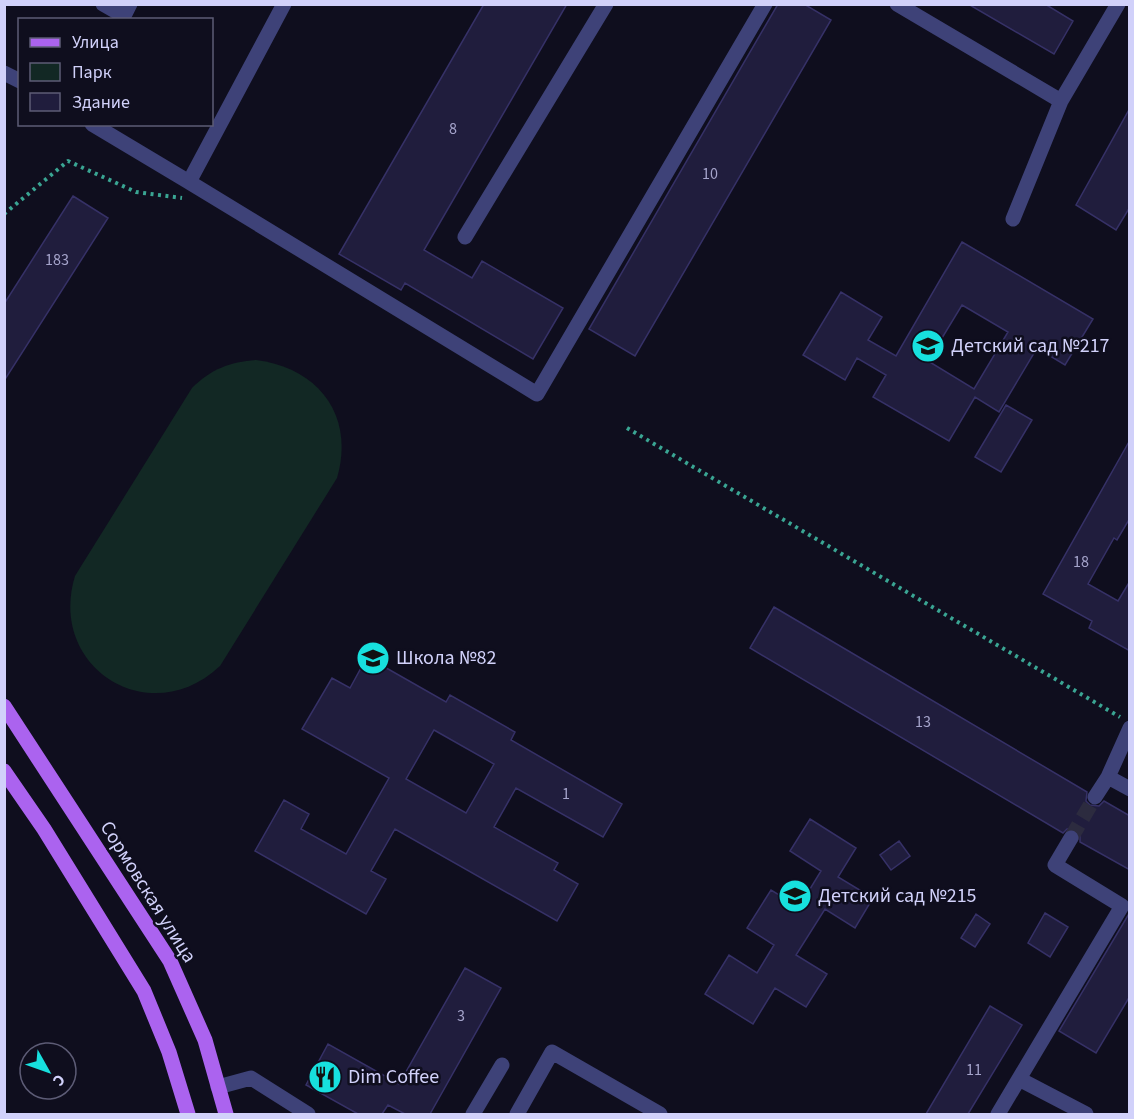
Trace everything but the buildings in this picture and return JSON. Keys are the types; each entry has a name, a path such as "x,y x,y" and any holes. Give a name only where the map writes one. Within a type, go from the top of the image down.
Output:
{"main road":[{"name":"Сормовская улица","path":"4,706 170,961 205,1040 226,1114"},
{"path":"4,771 44,829 144,991 169,1052 188,1114"}],"lane":[{"path":"103,4 124,16 130,4"},
{"path":"189,182 285,4"},
{"path":"465,237 606,4"},
{"path":"95,126 537,394 765,4"},
{"path":"897,4 1061,100"},
{"path":"1013,219 1061,100 1118,4"},
{"path":"4,72 18,80"},
{"path":"1095,797 1108,777 1130,728"},
{"path":"1108,777 1130,789"},
{"path":"998,1114 1122,906 1055,865 1071,838"},
{"path":"517,1114 552,1052 660,1114"},
{"path":"473,1114 502,1065"},
{"path":"218,1087 251,1078 308,1114"},
{"path":"1019,1079 1086,1114"}],"path":[{"path":"4,214 68,161 136,192 191,200"},
{"path":"627,428 1130,723"}],"green space":[{"path":"256,360 298,373 327,399 336,416 341,435 341,455 337,478 220,666 193,685 164,693 136,691 111,680 90,662 76,638 70,609 75,576 192,388 206,376 221,368"}],"tunnel":[{"path":"1071,838 1095,797"}],"place":[{"name":"Детский сад №217","path":"928,346"},
{"name":"Школа №82","path":"373,658"},
{"name":"Детский сад №215","path":"795,896"},
{"name":"Dim Coffee","path":"325,1077"}]}
